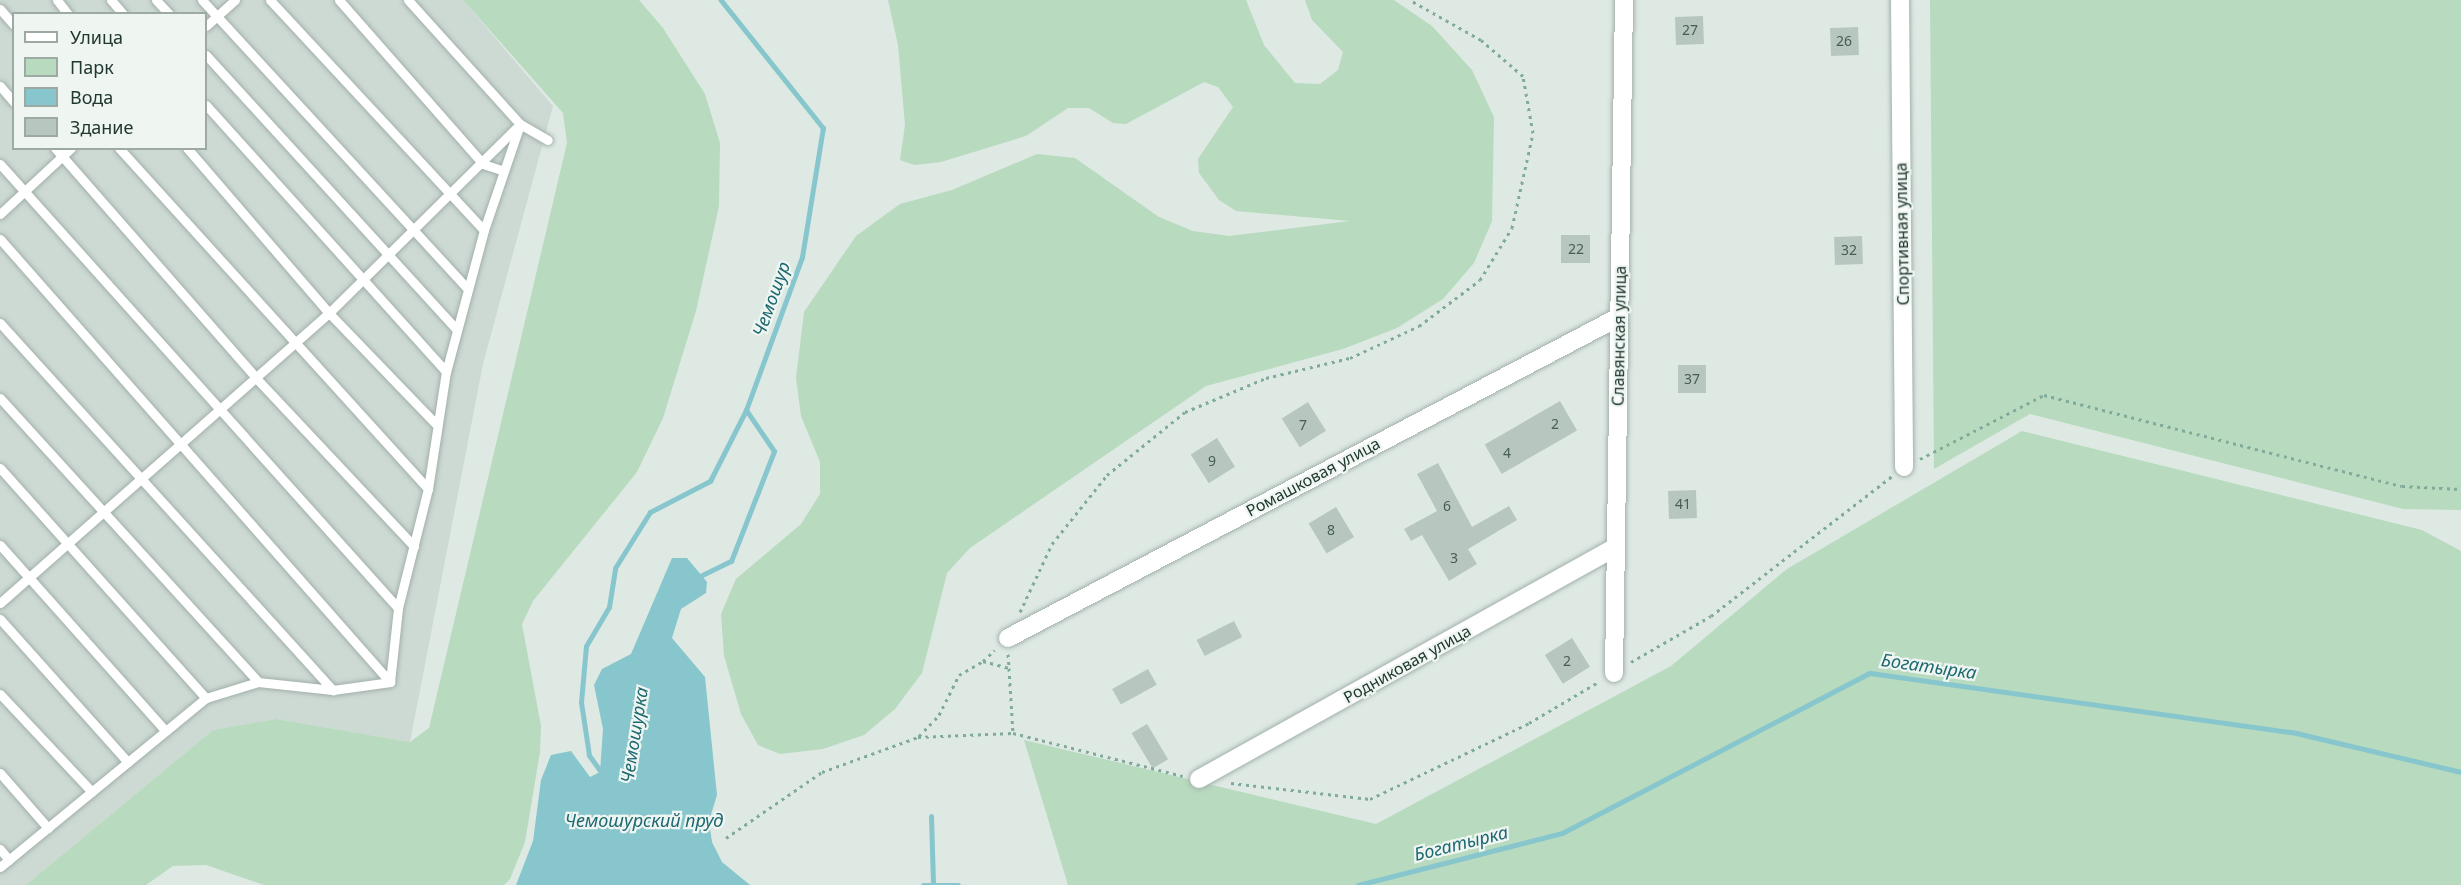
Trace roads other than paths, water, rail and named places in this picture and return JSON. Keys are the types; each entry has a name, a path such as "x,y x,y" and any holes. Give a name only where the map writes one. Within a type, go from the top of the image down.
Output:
{"street":[{"name":"Славянская улица","path":"1614,673 1614,548 1624,0"},
{"name":"Спортивная улица","path":"1900,0 1904,467"},
{"name":"Ромашковая улица","path":"1008,638 1619,317"},
{"name":"Родниковая улица","path":"1199,779 1614,548"}],"lane":[{"path":"57,0 67,12"},
{"path":"111,0 121,12"},
{"path":"156,0 166,12"},
{"path":"202,0 467,288"},
{"path":"207,25 235,0"},
{"path":"270,0 484,230"},
{"path":"339,0 483,164 502,170"},
{"path":"408,0 520,124 548,140"},
{"path":"0,9 12,23"},
{"path":"207,56 386,255 457,330"},
{"path":"0,86 12,100"},
{"path":"207,106 446,372"},
{"path":"0,603 329,313 412,230 451,196 520,124"},
{"path":"390,682 398,608 428,489 435,423 446,372 484,230 502,170 520,124"},
{"path":"57,150 256,378 414,546"},
{"path":"0,214 70,150"},
{"path":"121,150 294,344 428,489"},
{"path":"189,150 329,313 435,423"},
{"path":"0,164 23,194 398,608"},
{"path":"0,238 390,682"},
{"path":"0,323 333,690"},
{"path":"0,398 101,514 258,682"},
{"path":"0,468 206,698"},
{"path":"0,545 166,731"},
{"path":"0,619 128,762"},
{"path":"0,867 206,698 258,682 333,690 390,682"},
{"path":"0,694 92,792"},
{"path":"0,773 48,828"},
{"path":"0,849 9,860"}],"water":[{"name":"Чемошурский пруд","path":"672,558 687,558 707,582 706,593 681,609 672,638 705,677 717,795 709,821 712,842 722,862 750,885 516,885 533,841 541,780 551,755 571,751 590,777 600,772 603,729 594,685 602,669 631,654"}],"waterway":[{"name":"Чемошур","path":"698,577 731,561 774,451 746,410 802,257 823,128 721,0"},
{"path":"604,776 589,755 581,702 586,646 609,607 615,568 650,512 710,481 746,410"},
{"name":"Богатырка","path":"1358,885 1562,833 1870,673 2296,733 2461,772"},
{"path":"931,816 933,883"},
{"name":"Богатырка","path":"923,885 958,885"}],"water label":[{"name":"Чемошурка","path":"634,735"}]}
